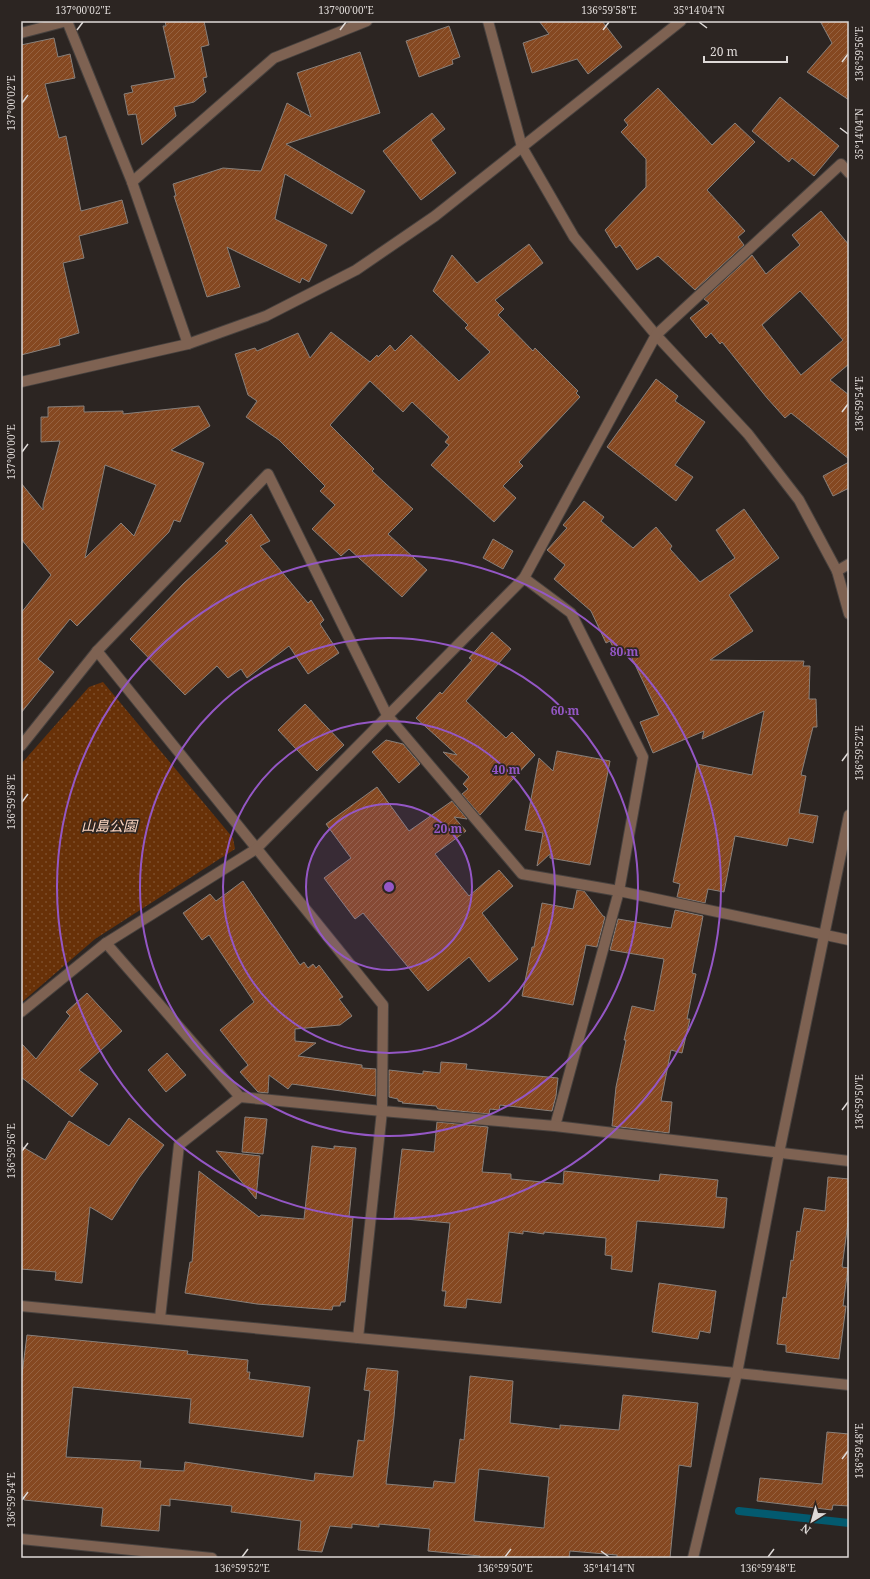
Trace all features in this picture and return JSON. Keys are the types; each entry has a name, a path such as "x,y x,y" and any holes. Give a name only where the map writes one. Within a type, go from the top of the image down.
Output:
{"street":[{"path":"21,33 67,21 132,182 188,344"},
{"path":"132,182 274,58 367,21"},
{"path":"488,21 522,147 574,237 656,336 748,434 799,500 837,571 849,614"},
{"path":"21,382 188,344 266,316 356,270 435,216 681,21"},
{"path":"21,1012 106,943 256,849 524,578 656,336 841,164 849,174"},
{"path":"21,746 97,651 268,474 387,715 522,874 618,891 849,940"},
{"path":"837,571 849,564"},
{"path":"524,578 571,613 643,756 618,891 555,1126"},
{"path":"97,651 383,1005 382,1111 358,1338"},
{"path":"693,1558 737,1372 778,1153 849,815"},
{"path":"106,943 240,1097 555,1126 849,1161"},
{"path":"160,1318 179,1145 240,1097"},
{"path":"21,1306 737,1372 849,1385"},
{"path":"21,1539 212,1558"}],"green space":[{"name":"山島公園","path":"103,682 233,838 235,849 95,939 21,1003 21,764 89,687"}],"building":[{"path":"165,21 204,21 209,45 201,47 207,77 203,78 206,92 194,102 174,107 176,116 142,145 136,114 128,115 124,94 133,92 131,86 175,78 163,26 166,26"},
{"path":"539,21 602,21 622,47 588,74 577,59 532,73 523,43 549,34"},
{"path":"820,21 849,21 849,100 807,72 832,43"},
{"path":"449,26 460,57 452,60 453,64 419,77 406,41"},
{"path":"54,38 58,57 70,54 75,78 45,84 59,138 66,136 81,211 122,200 128,223 79,236 84,258 63,263 79,333 59,339 60,345 21,355 21,45"},
{"path":"360,52 380,113 286,144 365,191 352,214 285,174 275,219 327,245 309,282 302,278 300,283 227,247 240,287 207,297 174,196 176,196 173,184 223,168 261,171 287,103 311,117 297,73"},
{"path":"658,88 712,145 735,123 755,142 707,190 745,231 738,237 744,245 695,290 658,256 637,270 620,245 616,248 605,230 646,187 646,159 621,132 628,125 624,120"},
{"path":"780,97 839,146 814,176 792,158 789,162 752,131"},
{"path":"432,113 445,129 431,140 456,173 421,200 383,151"},
{"path":"821,211 849,245 849,364 830,380 849,395 849,459 791,413 785,418 722,342 720,344 711,333 706,338 690,318 709,303 704,299 752,255 766,274 800,245 792,235","holes":["800,291 843,340 801,375 762,325"]},
{"path":"529,244 543,263 495,300 504,309 498,315 533,351 535,348 578,391 576,393 580,397 519,462 523,466 503,486 516,498 494,522 431,465 449,445 445,442 449,437 412,402 403,412 370,381 330,425 374,469 372,471 413,509 388,534 427,570 402,597 349,549 341,556 312,529 335,505 320,491 325,486 279,440 246,417 257,401 248,395 235,354 255,348 257,351 298,333 310,358 331,332 370,362 377,355 378,357 390,345 395,351 411,335 459,381 490,352 465,328 468,325 433,291 452,255 477,283"},
{"path":"656,379 678,396 675,401 705,422 675,465 693,477 676,501 607,447"},
{"path":"84,406 84,412 123,411 123,414 199,406 210,426 171,450 204,463 180,522 174,520 169,532 77,626 70,619 38,659 54,672 21,713 21,613 51,575 21,539 21,483 43,510 43,504 60,441 41,442 41,417 48,417 48,407","holes":["105,465 156,485 134,536 121,523 85,558"]},
{"path":"849,462 849,488 833,496 823,476"},
{"path":"584,501 604,517 601,521 633,548 656,527 672,546 670,549 700,582 735,558 716,530 744,509 779,558 729,595 753,631 710,660 804,661 803,666 810,666 809,699 816,699 817,727 813,727 801,775 806,776 799,813 818,816 813,843 789,838 787,846 735,836 724,892 708,889 705,903 677,897 680,884 673,882 697,764 752,775 764,711 702,739 704,731 653,753 640,722 659,715 629,652 618,657 610,641 606,643 591,611 554,579 565,565 547,550 567,528 563,525"},
{"path":"251,514 270,541 260,546 308,603 311,600 324,620 320,624 339,653 308,674 289,646 247,678 241,669 228,678 217,666 185,695 130,639 184,583 228,543 225,541"},
{"path":"493,539 513,551 503,569 483,558"},
{"path":"492,632 511,649 466,701 506,738 512,732 535,755 480,815 462,794 468,789 463,784 469,777 443,752 457,755 416,718 440,692 442,694 472,660 469,658"},
{"path":"305,704 344,745 317,771 278,730"},
{"path":"386,740 403,744 420,764 399,783 372,752"},
{"path":"557,751 610,761 590,865 550,858 550,854 537,866 543,833 525,830 539,758 553,771"},
{"path":"377,787 409,831 452,801 467,819 454,817 466,831 435,854 469,896 499,870 513,886 482,913 518,959 489,982 469,957 428,991 363,913 355,919 324,878 351,858 326,824"},
{"path":"243,881 300,965 304,962 308,968 313,964 316,968 319,965 343,997 339,999 352,1016 340,1025 295,1029 295,1041 316,1043 298,1056 362,1065 362,1068 376,1069 376,1096 292,1084 288,1089 269,1075 268,1093 258,1092 240,1072 248,1065 220,1030 254,1002 209,935 202,940 183,913 210,894 216,901"},
{"path":"577,890 584,891 605,917 597,947 586,945 573,1005 522,996 532,947 534,947 542,903 573,909"},
{"path":"675,910 703,916 692,973 696,974 687,1019 690,1019 682,1053 671,1050 661,1101 672,1102 669,1133 612,1126 616,1087 626,1040 624,1040 632,1006 654,1011 664,959 610,950 618,919 671,928"},
{"path":"87,993 122,1031 79,1070 98,1084 72,1117 21,1077 21,1043 36,1059 70,1016 66,1012"},
{"path":"167,1053 186,1075 166,1092 148,1070"},
{"path":"441,1062 467,1064 466,1069 558,1078 556,1096 552,1111 500,1105 499,1110 490,1109 489,1114 438,1109 436,1106 402,1103 403,1102 398,1101 398,1099 389,1097 389,1070 423,1074 423,1071 440,1073"},
{"path":"245,1117 267,1119 263,1154 242,1152"},
{"path":"129,1118 164,1145 139,1178 112,1220 90,1207 82,1283 55,1280 56,1272 21,1269 21,1146 45,1160 69,1121 109,1146"},
{"path":"437,1122 488,1127 482,1172 511,1174 511,1179 563,1184 564,1171 659,1181 660,1174 718,1180 716,1197 727,1198 724,1228 637,1221 632,1272 611,1269 612,1256 605,1255 606,1238 544,1232 544,1234 523,1231 523,1234 509,1232 501,1303 467,1299 466,1308 444,1306 446,1291 442,1291 450,1223 394,1218 402,1149 434,1152"},
{"path":"312,1146 334,1149 334,1146 356,1148 349,1217 353,1218 345,1302 341,1302 340,1306 333,1306 332,1310 257,1304 185,1293 190,1262 192,1262 199,1171 259,1217 261,1215 304,1219"},
{"path":"216,1151 260,1156 256,1199"},
{"path":"828,1177 849,1179 849,1215 842,1267 848,1268 843,1306 846,1306 839,1359 786,1352 786,1345 777,1344 783,1297 786,1298 791,1260 793,1261 797,1231 800,1232 804,1208 825,1211"},
{"path":"659,1283 716,1291 710,1333 700,1331 698,1339 652,1332"},
{"path":"27,1335 188,1351 187,1354 248,1360 247,1372 250,1372 249,1379 310,1387 303,1437 189,1423 191,1399 73,1387 66,1457 141,1461 140,1468 184,1471 185,1462 314,1481 315,1473 353,1477 358,1440 364,1441 370,1391 364,1390 367,1368 398,1371 386,1484 433,1488 434,1481 455,1483 460,1439 464,1440 470,1376 513,1381 510,1423 560,1429 560,1425 619,1430 623,1395 698,1403 691,1467 679,1465 670,1558 617,1558 617,1555 570,1551 569,1558 480,1558 480,1556 428,1551 430,1529 379,1524 379,1527 352,1524 352,1528 330,1526 322,1552 298,1550 301,1521 231,1512 232,1506 170,1499 170,1506 161,1505 159,1531 101,1526 103,1508 24,1500 24,1497 21,1497 21,1382","holes":["479,1469 549,1477 544,1528 474,1521"]},
{"path":"827,1432 849,1434 849,1506 833,1505 832,1510 757,1501 760,1478 822,1484"}],"waterway":[{"path":"739,1511 849,1523"}]}
